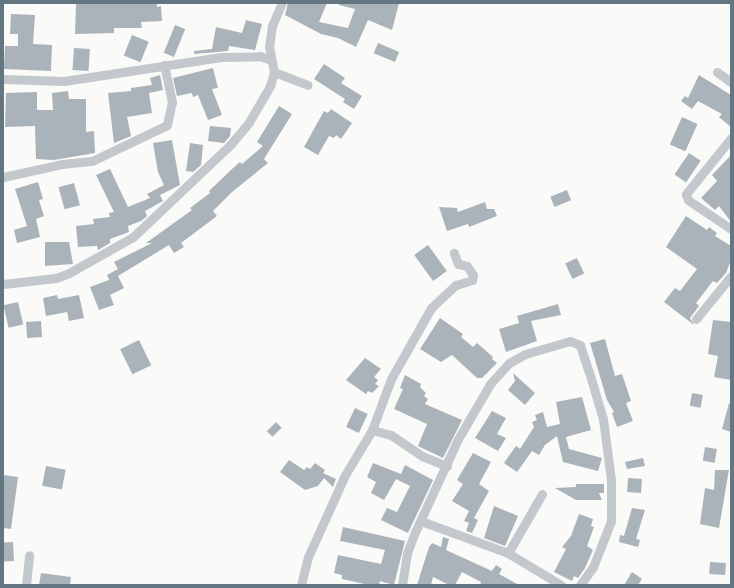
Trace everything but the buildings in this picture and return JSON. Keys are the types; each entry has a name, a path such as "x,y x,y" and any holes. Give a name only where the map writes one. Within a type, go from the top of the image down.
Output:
{"street":[{"path":"3,284 56,278 70,274 133,237 230,145 262,102 270,86 274,72 269,46 272,26 282,3"},
{"path":"260,56 269,46"},
{"path":"3,79 64,81 221,57 260,56 271,60"},
{"path":"3,177 62,164 92,161 167,125 172,102 164,65"},
{"path":"274,72 308,85"},
{"path":"717,72 731,82"},
{"path":"731,138 686,194 688,200 731,229"},
{"path":"300,585 308,557 345,475 372,430 391,379 431,308 456,285 472,280 473,275 467,266 458,264 454,253"},
{"path":"696,319 731,276"},
{"path":"402,585 408,553 421,521 458,439 490,384 509,363 525,354 570,342 580,345 603,419 611,480 611,521 593,567 580,585"},
{"path":"372,430 391,435 422,456 447,466"},
{"path":"508,553 542,494"},
{"path":"421,521 508,553 561,585"},
{"path":"26,585 28,555"}]}
